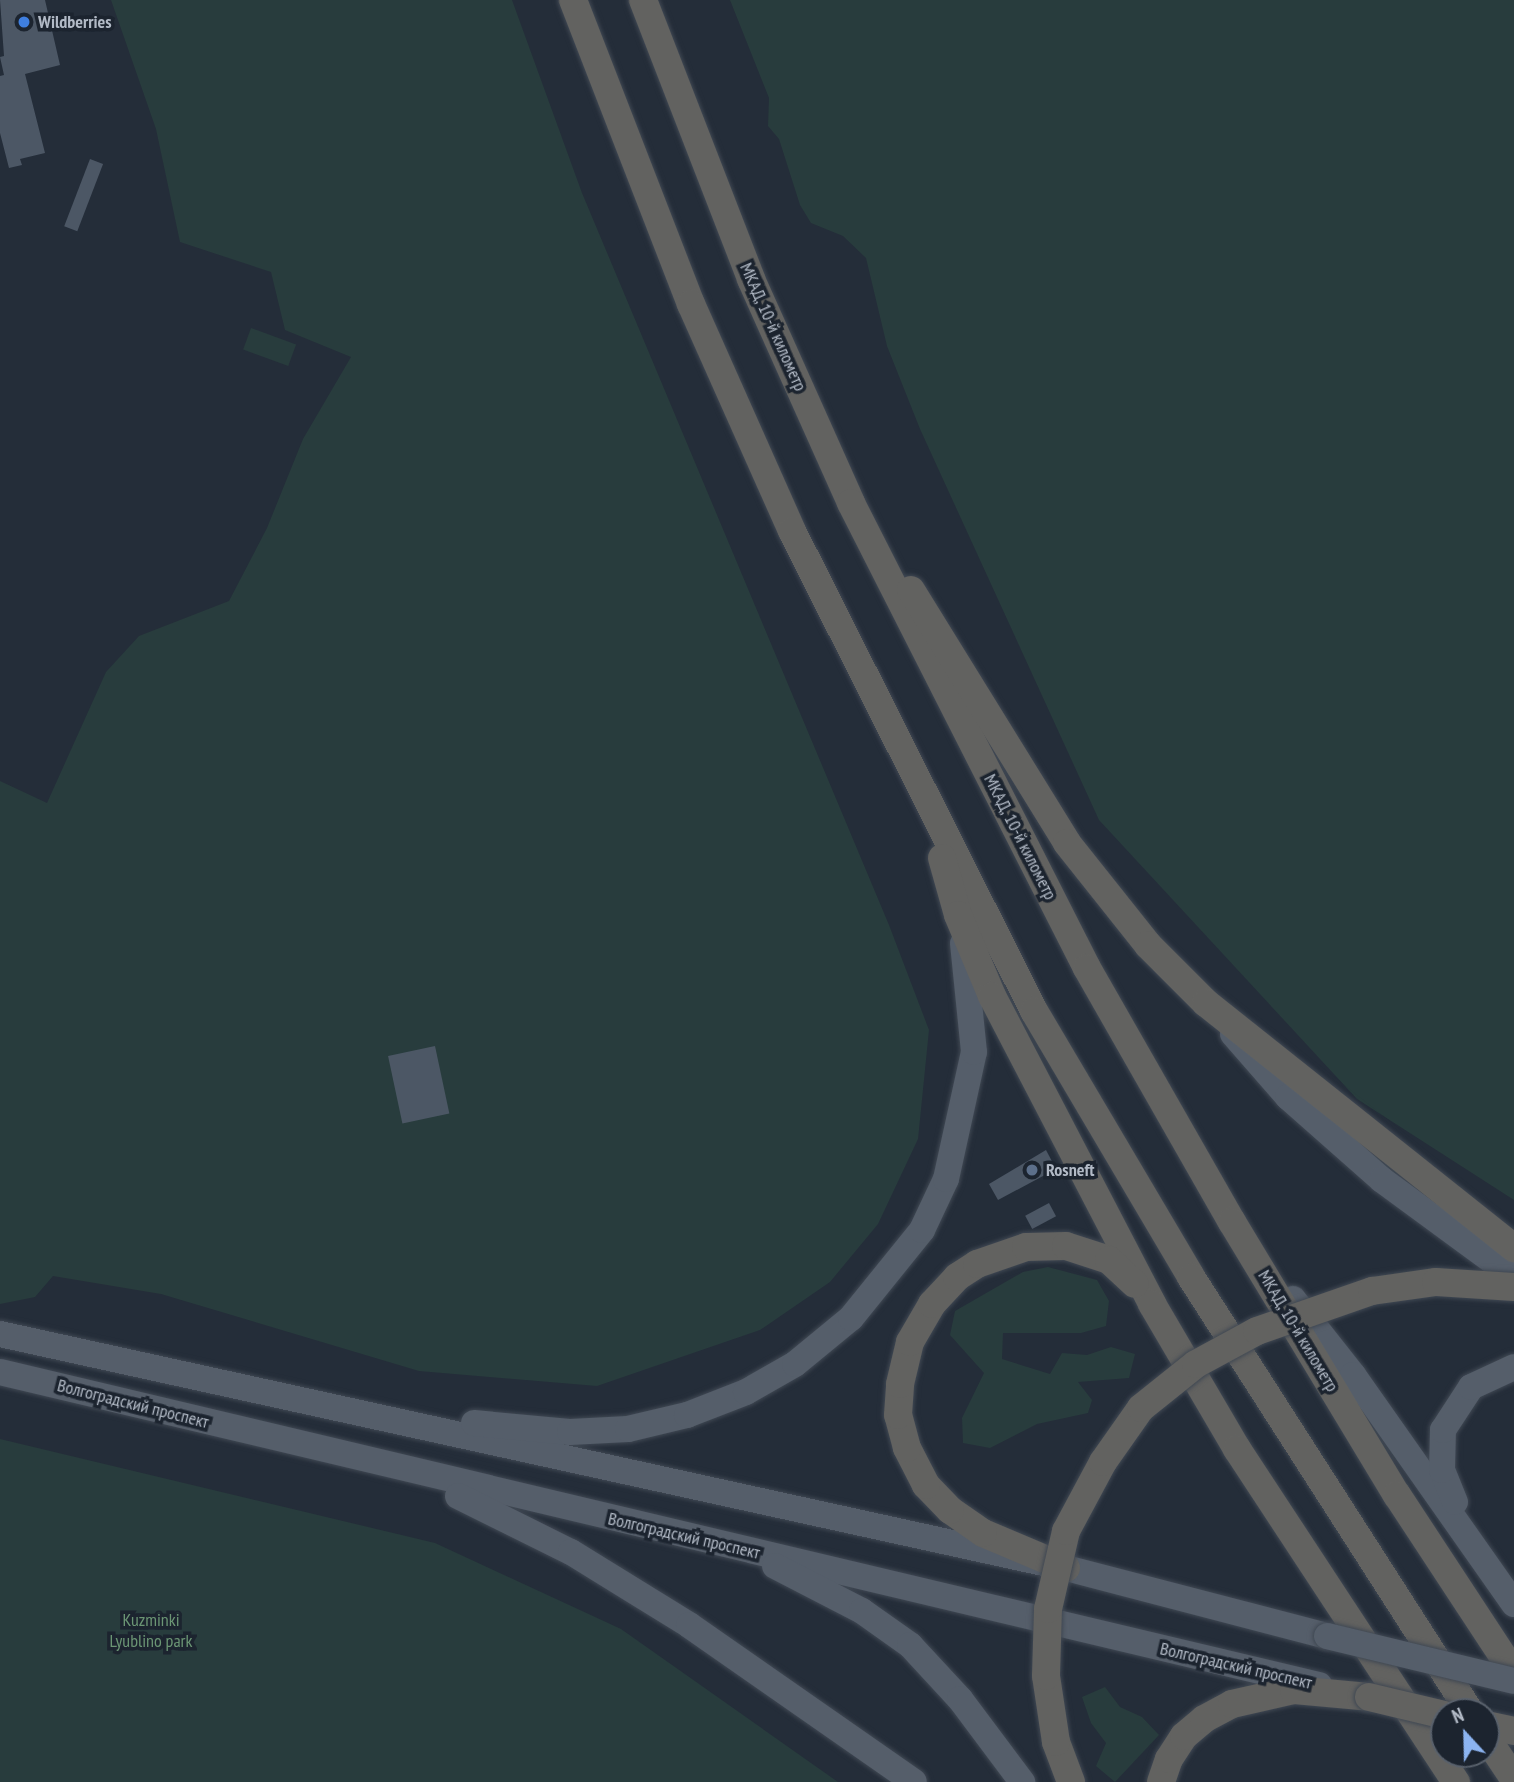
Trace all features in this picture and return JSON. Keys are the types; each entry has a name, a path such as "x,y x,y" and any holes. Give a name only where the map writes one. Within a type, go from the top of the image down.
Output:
{"highway":[{"path":"573,0 691,304 792,531 910,769 1041,1022 1191,1277 1461,1698"},
{"name":"МКАД, 10-й километр","path":"643,0 751,279 851,503 1087,968 1232,1222 1514,1673"},
{"path":"851,503 940,632 1067,843 1148,945 1206,1003 1514,1248"},
{"path":"910,769 958,915 1023,1061 1153,1304 1237,1449 1456,1782"},
{"path":"1066,1568 983,1533 950,1510 926,1485 906,1448 898,1415 910,1342 932,1304 957,1277 977,1264 1026,1247 1066,1246 1109,1260 1153,1304"},
{"path":"1071,1782 1056,1742 1046,1675 1048,1609 1066,1531 1103,1462 1141,1408 1196,1364 1257,1331 1347,1299 1436,1282 1514,1287"},
{"path":"1161,1782 1168,1759 1185,1736 1204,1719 1232,1704 1294,1690 1369,1697 1430,1712"},
{"path":"1500,1758 1514,1779"}],"main road":[{"path":"356,1411 570,1432 628,1429 687,1415 746,1392 795,1364 851,1318 922,1230 946,1179 963,1117 974,1052 971,985 958,915"},
{"path":"1206,1003 1288,1097 1381,1180 1514,1277"},
{"path":"1232,1222 1353,1374 1514,1604"},
{"path":"0,1334 1066,1568 1327,1636 1514,1681"},
{"path":"1484,1559 1446,1485 1440,1447 1454,1407 1471,1387 1514,1367"},
{"name":"Волгоградский проспект","path":"0,1372 385,1466 1369,1697"},
{"path":"385,1466 496,1511 571,1552 689,1625 914,1782"},
{"path":"752,1553 862,1611 910,1644 960,1699 1022,1782"}],"green space":[{"path":"111,0 512,0 582,193 889,925 929,1030 918,1139 878,1224 830,1282 760,1330 597,1386 419,1371 161,1294 53,1276 35,1297 0,1304 0,781 47,803 106,672 139,636 229,601 267,528 303,439 351,357 285,330 271,272 180,242 156,129"},
{"path":"730,0 1514,0 1514,1200 1357,1099 1099,820 920,429 887,346 866,258 843,236 811,223 800,205 779,139 768,126 769,98"},
{"path":"251,328 296,344 288,366 243,350"},
{"path":"1048,1267 1097,1280 1109,1301 1106,1326 1081,1333 1003,1333 1002,1359 1050,1374 1062,1353 1087,1355 1111,1347 1135,1354 1129,1378 1078,1382 1092,1400 1088,1413 1037,1424 990,1448 963,1443 962,1418 984,1373 950,1335 955,1311 1023,1272"},
{"name":"Kuzminki Lyublino park","path":"0,1439 435,1543 621,1629 838,1782 0,1782"},
{"path":"1105,1687 1120,1707 1142,1717 1159,1735 1115,1782 1096,1766 1106,1743 1091,1723 1082,1697"}],"building":[{"path":"0,0 45,0 60,65 25,74 45,153 20,159 22,165 9,168 0,133 0,76 4,75 0,57 4,56"},
{"path":"90,159 103,164 77,231 64,226"},
{"path":"435,1046 449,1113 402,1123 388,1056"},
{"path":"1046,1150 1056,1169 998,1200 989,1184"},
{"path":"1049,1203 1056,1216 1032,1229 1025,1216"}],"place":[{"name":"Wildberries","path":"24,22"},
{"name":"Rosneft","path":"1032,1170"}]}
